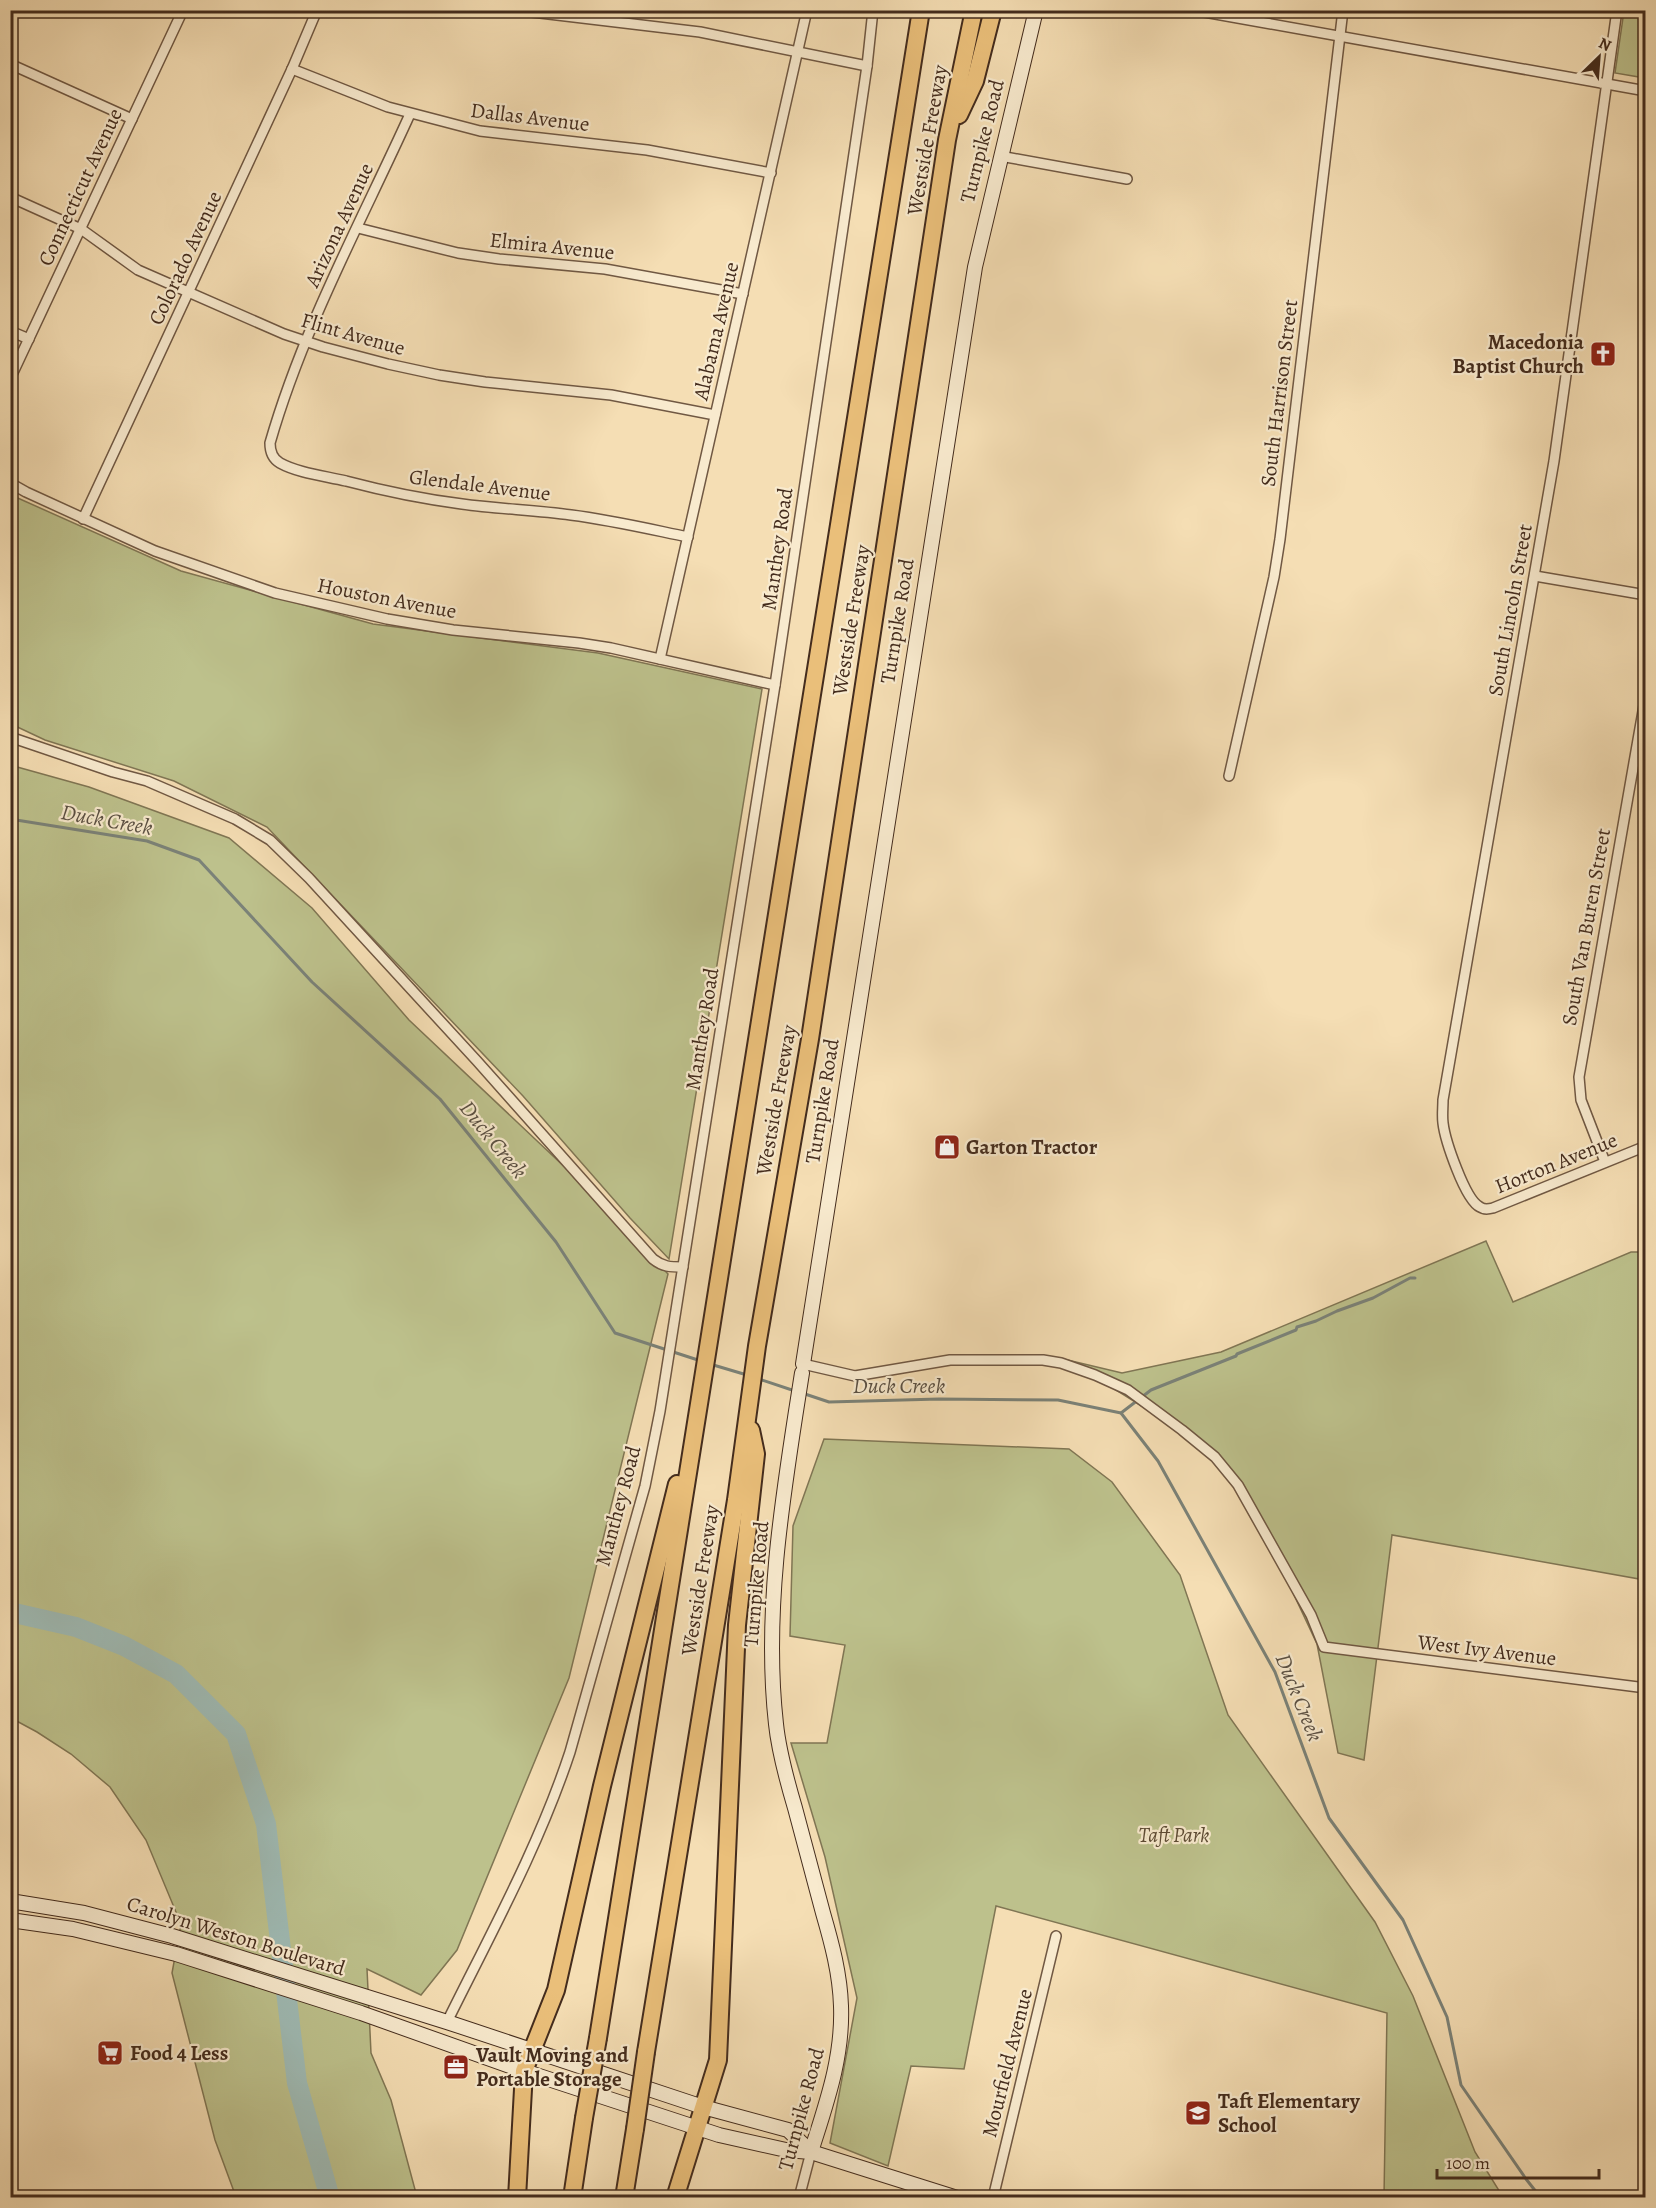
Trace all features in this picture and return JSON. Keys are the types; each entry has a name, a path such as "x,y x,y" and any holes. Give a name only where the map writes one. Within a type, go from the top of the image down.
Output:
{"highway":[{"path":"902,128 904,56 910,10"},
{"name":"Westside Freeway","path":"572,2198 701,1401 921,10"},
{"name":"Westside Freeway","path":"624,2198 748,1418 757,1346 810,1039 947,140 974,10"},
{"path":"947,140 975,81 993,10"},
{"path":"675,2198 718,2061 736,1636 741,1574 756,1454 748,1418"},
{"path":"517,2198 524,2071 556,1990 602,1786 678,1478 691,1458"}],"street":[{"name":"Colorado Avenue","path":"83,519 292,69 317,10"},
{"path":"515,10 700,32 867,66"},
{"name":"Alabama Avenue","path":"660,659 807,10"},
{"name":"Manthey Road","path":"447,2022 526,1862 557,1792 645,1486 675,1317 775,685 867,66 873,10"},
{"name":"Turnpike Road","path":"799,2198 832,2086 839,2048 841,2006 837,1966 784,1771 776,1727 771,1675 775,1572 793,1432 971,289 1000,156 1036,10"},
{"path":"1193,10 1646,91"},
{"name":"South Harrison Street","path":"1229,776 1274,577 1280,539 1343,10"},
{"name":"South Lincoln Street","path":"1479,1207 1470,1198 1449,1146 1443,1123 1443,1100 1554,461 1617,10"},
{"name":"Connecticut Avenue","path":"10,379 180,11"},
{"path":"10,64 132,119"},
{"name":"Dallas Avenue","path":"292,69 388,107 480,131 647,150 771,173"},
{"name":"Arizona Avenue","path":"272,455 270,443 306,341 410,114"},
{"path":"1000,156 1127,179"},
{"name":"Flint Avenue","path":"10,197 81,229 129,264 188,293 306,341 387,364 439,375 611,395 715,416"},
{"name":"Elmira Avenue","path":"358,228 458,253 605,269 743,294"},
{"path":"10,331 29,339"},
{"name":"Glendale Avenue","path":"272,455 279,462 300,469 422,498 615,521 688,537"},
{"name":"Houston Avenue","path":"10,483 154,551 248,585 333,608 453,630 579,643 775,685"},
{"path":"1535,576 1646,595"},
{"name":"South Van Buren Street","path":"1605,1162 1581,1100 1579,1077 1646,694"},
{"path":"10,737 113,772 147,781 236,819 270,840 309,878 653,1258 660,1265 683,1267"},
{"name":"Horton Avenue","path":"1479,1207 1493,1208 1646,1146"},
{"name":"West Ivy Avenue","path":"803,1368 855,1376 950,1360 1043,1360 1061,1363 1117,1384 1182,1430 1215,1457 1238,1485 1307,1607 1324,1647 1646,1688"},
{"name":"Carolyn Weston Boulevard","path":"10,1901 84,1913 190,1941 703,2106 788,2130 811,2152"},
{"name":"Carolyn Weston Boulevard","path":"10,1920 73,1929 196,1961 361,2013 524,2071 696,2128 786,2150 811,2152"},
{"name":"Mourfield Avenue","path":"993,2198 1056,1936"},
{"path":"361,2013 375,2009 428,2024 447,2022"},
{"path":"811,2152 957,2198"}],"green space":[{"path":"1624,11 1645,11 1645,78 1615,73"},
{"path":"11,495 181,571 373,624 598,653 762,689 669,1259 523,1096 267,827 174,781 45,740 11,724"},
{"path":"10,765 89,787 229,838 312,908 409,1020 589,1190 668,1274 569,1678 457,1950 421,1995 367,1969 371,2053 391,2100 417,2197 236,2197 215,2140 172,1973 181,1924 146,1840 110,1787 71,1754 11,1718"},
{"path":"1486,1241 1513,1302 1631,1252 1645,1252 1645,1580 1392,1535 1364,1760 1338,1753 1317,1644 1256,1514 1196,1440 1113,1388 1059,1358 1122,1373 1221,1352"},
{"name":"Taft Park","path":"824,1439 1069,1449 1112,1482 1180,1575 1228,1715 1375,1922 1413,1996 1475,2152 1503,2197 1384,2197 1387,2013 996,1906 964,2069 911,2066 888,2166 830,2143 857,1998 825,1857 791,1743 827,1743 845,1645 790,1636 793,1526"}],"waterway":[{"name":"Duck Creek","path":"10,819 147,841 199,860 312,982 440,1099 556,1242 615,1333 701,1361"},
{"path":"1121,1413 1151,1390 1236,1356 1296,1330 1297,1327 1373,1298 1410,1278 1415,1278"},
{"name":"Duck Creek","path":"710,1364 747,1375"},
{"name":"Duck Creek","path":"759,1379 795,1391"},
{"name":"Duck Creek","path":"802,1393 829,1402 939,1399 1058,1400 1121,1413 1158,1461 1275,1672 1329,1818 1403,1920 1447,2017 1461,2085 1541,2198"},
{"path":"10,1612 76,1627 124,1646 176,1674 236,1734 266,1824 297,2083 330,2198"}],"place":[{"name":"Macedonia Baptist Church","path":"1603,354"},
{"name":"Garton Tractor","path":"947,1147"},
{"name":"Food 4 Less","path":"110,2053"},
{"name":"Vault Moving and Portable Storage","path":"456,2067"},
{"name":"Taft Elementary School","path":"1198,2113"}]}
